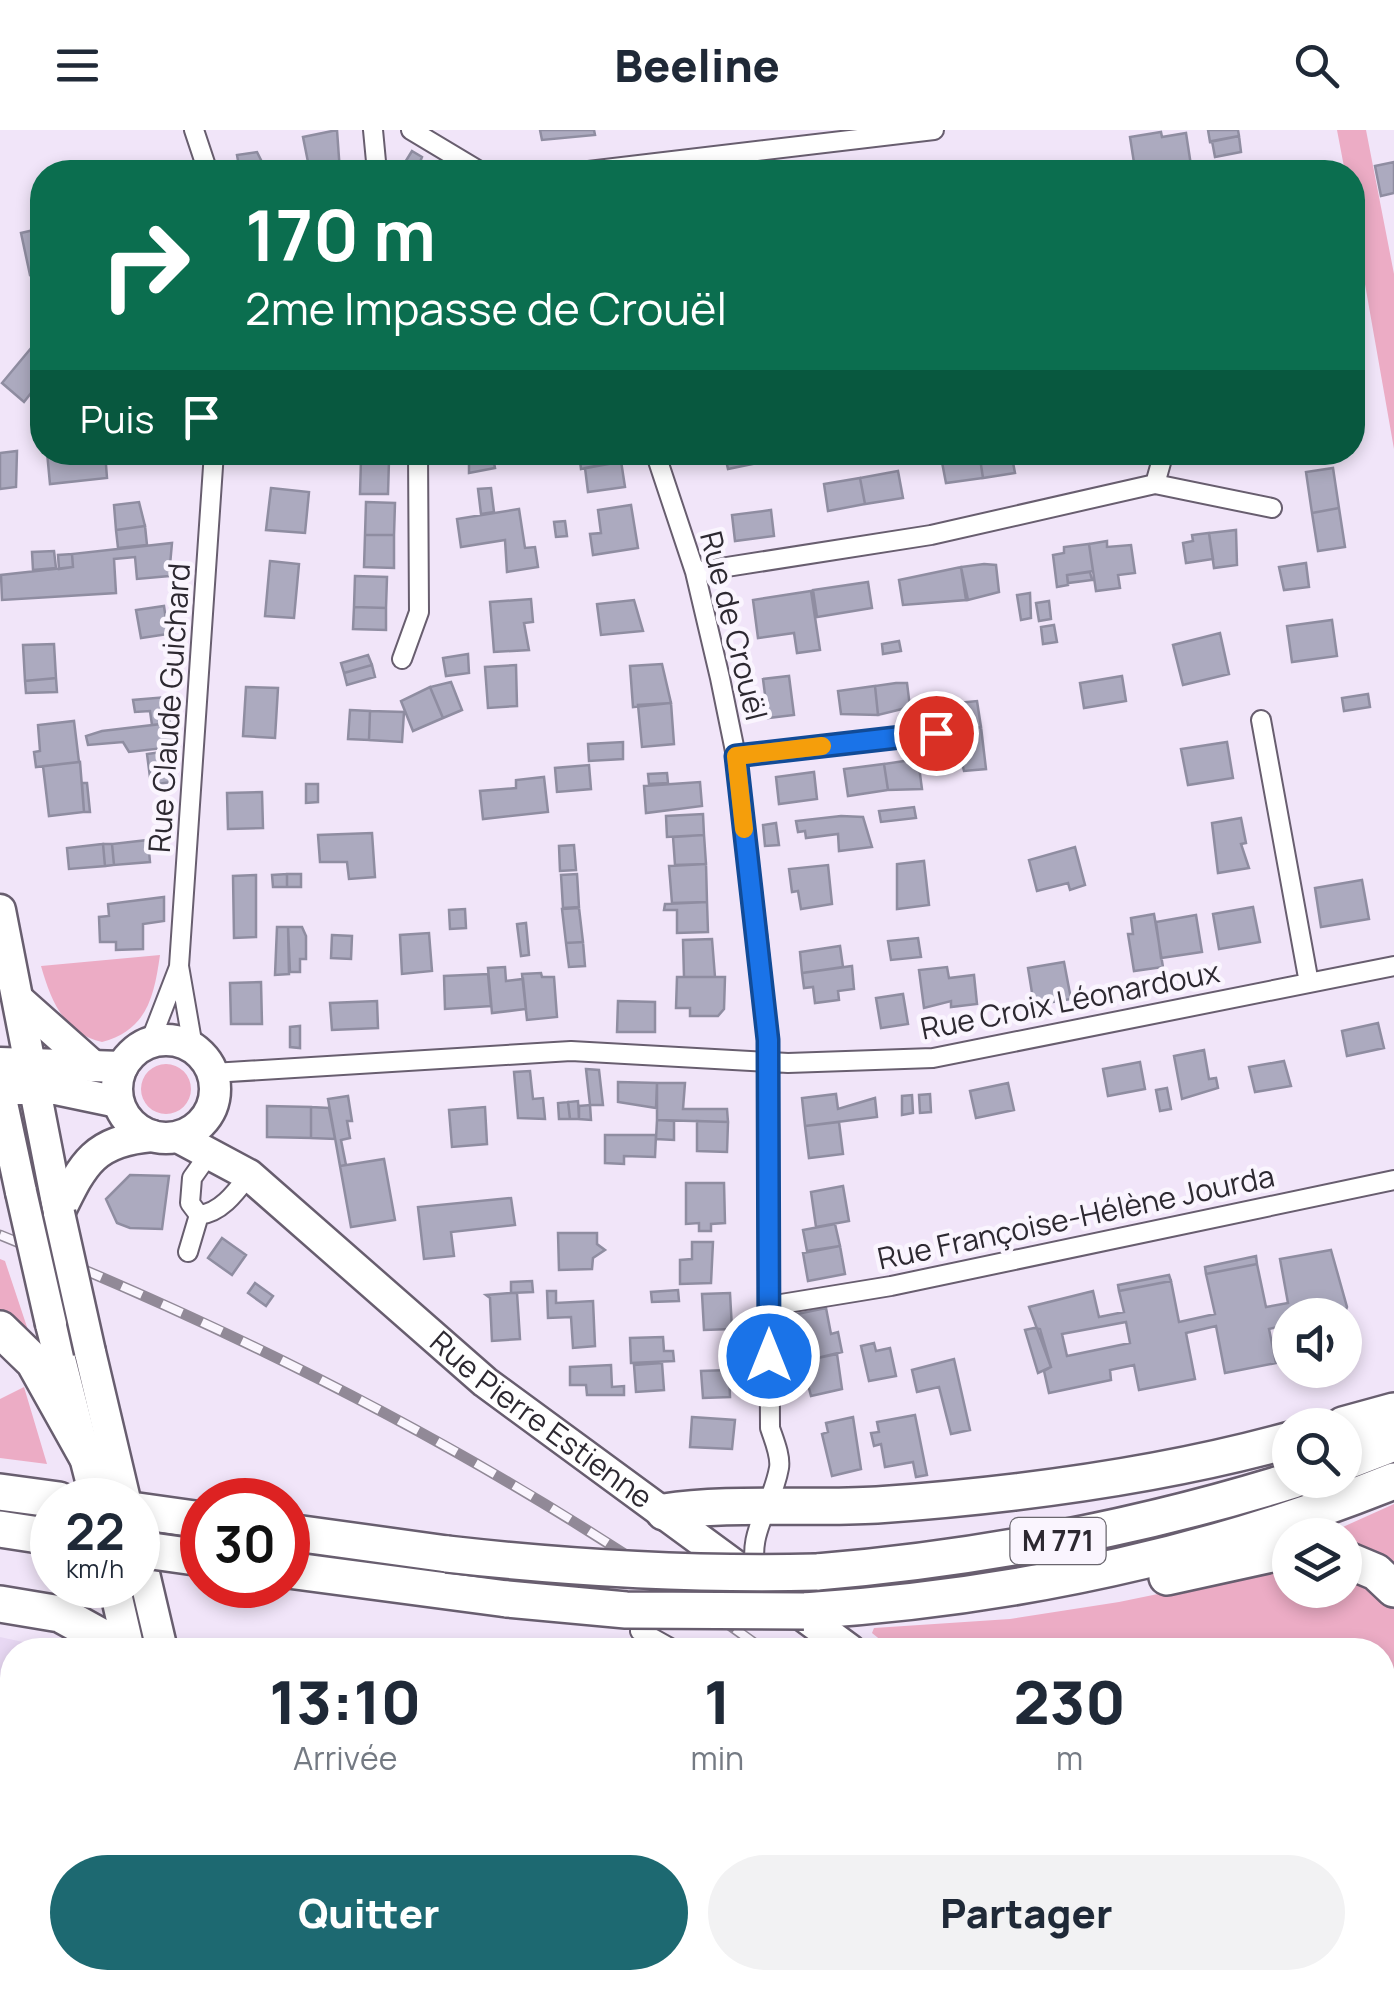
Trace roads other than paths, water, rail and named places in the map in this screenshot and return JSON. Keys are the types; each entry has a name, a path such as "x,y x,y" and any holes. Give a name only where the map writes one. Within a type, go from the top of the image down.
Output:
{"highway":[{"path":"0,1329 34,1362 86,1455"},
{"path":"1362,1420 1394,1411"},
{"path":"1362,1455 1394,1442"},
{"path":"664,1512 768,1510 1010,1493 1106,1480 1272,1444"},
{"name":"M 771","path":"310,1573 507,1599 718,1612 874,1606 984,1594 1139,1564 1394,1481"},
{"name":"M 771","path":"310,1535 586,1570 700,1574 817,1572 977,1556 1100,1534 1272,1486"},
{"path":"984,1594 1055,1600 1272,1554"},
{"path":"1362,1566 1376,1572 1394,1589"},
{"path":"0,1604 60,1614 105,1638"}],"main road":[{"path":"0,910 59,1212 121,1478"},
{"path":"21,1002 108,1066 118,1102 131,1123 165,1136"},
{"path":"59,1212 77,1175 108,1144 190,1132 209,1114 214,1100 213,1073 193,1048 172,1040 150,1042 108,1066 33,1074 0,1092 4,1135 91,1478"},
{"path":"0,1063 118,1102"},
{"name":"Rue Pierre Estienne","path":"209,1114 248,1175"},
{"name":"Rue Pierre Estienne","path":"165,1136 248,1175 485,1382 834,1638"},
{"path":"119,1608 125,1638"},
{"path":"152,1608 159,1638"}],"street":[{"path":"194,130 204,160"},
{"path":"373,130 376,160"},
{"path":"411,130 460,160"},
{"path":"681,160 934,130"},
{"name":"Rue Claude Guichard","path":"193,1048 179,966 213,465"},
{"path":"402,660 419,612 418,465"},
{"name":"Rue de Crouël","path":"659,465 695,572 736,756 768,1062 770,1428 780,1464 768,1510 750,1554 762,1585"},
{"path":"1155,484 1160,465"},
{"path":"695,572 931,535 1155,484 1272,508"},
{"path":"1261,720 1309,983"},
{"path":"736,756 936,733"},
{"name":"Rue Claude Guichard","path":"150,1042 179,966"},
{"name":"Rue Croix Léonardoux","path":"213,1073 556,1051 768,1062 933,1058 980,1052 1394,966"},
{"path":"199,1215 190,1203 192,1178 209,1154"},
{"path":"199,1215 212,1213 248,1175"},
{"name":"Rue Françoise-Hélène Jourda","path":"769,1306 890,1286 1394,1180"},
{"path":"188,1252 199,1215"},
{"path":"640,1630 654,1638"}],"railway":[{"path":"0,1235 201,1322 395,1418 583,1528 747,1638"}]}
